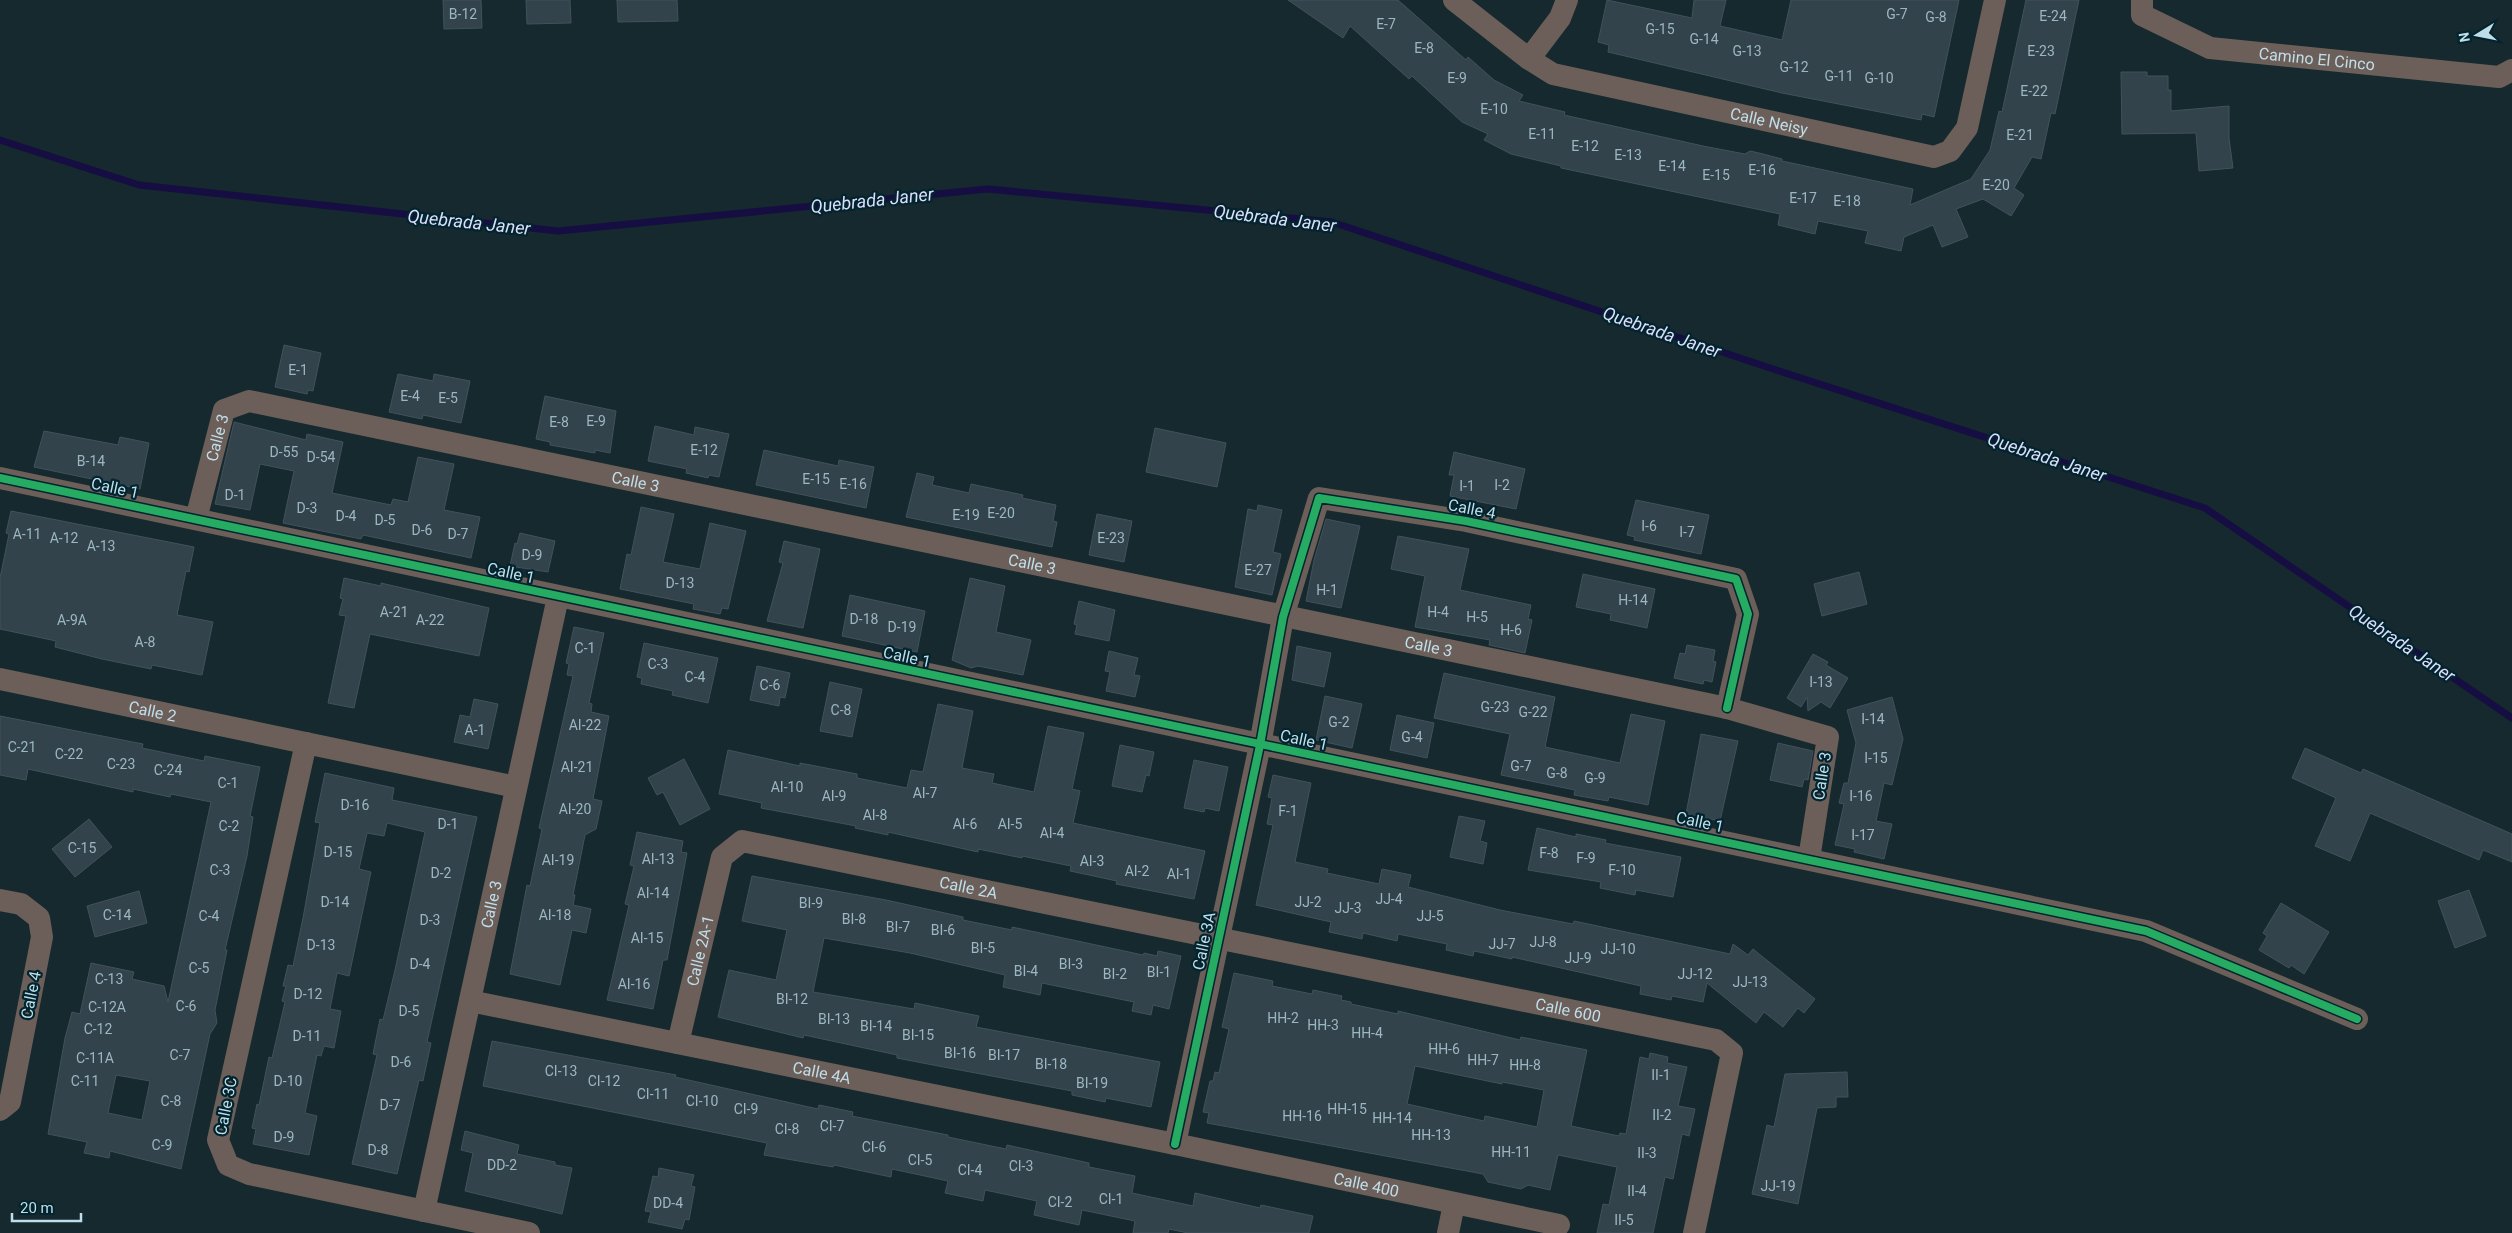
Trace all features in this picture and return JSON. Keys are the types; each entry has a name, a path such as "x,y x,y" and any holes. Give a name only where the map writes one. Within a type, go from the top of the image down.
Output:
{"street":[{"name":"Calle Neisy","path":"1454,0 1529,59 1553,74 1934,157 1950,151 1967,128 1995,0"},
{"path":"1529,59 1560,18 1567,0"},
{"name":"Camino El Cinco","path":"2142,0 2142,16 2210,48 2500,76 2512,70"},
{"name":"Calle 3","path":"196,520 224,410 249,400 1284,618 1727,708 1828,737 1809,859"},
{"name":"Calle 1","path":"0,478 558,598 2146,931 2357,1019"},
{"name":"Calle 4","path":"1260,745 1284,618 1319,498 1466,521 1736,579 1748,614 1727,708"},
{"name":"Calle 3","path":"424,1211 558,598"},
{"name":"Calle 2","path":"0,679 516,787"},
{"name":"Calle 3C","path":"306,743 218,1140 228,1165 249,1174 529,1233"},
{"name":"Calle 3A","path":"1175,1144 1260,745"},
{"name":"Calle 2A","path":"722,857 742,841 1219,938"},
{"name":"Calle 2A-1","path":"678,1043 722,857"},
{"name":"Calle 4","path":"0,900 21,904 39,918 42,937 10,1102 0,1110"},
{"name":"Calle 600","path":"1219,938 1716,1040 1732,1053 1694,1233"},
{"name":"Calle 4A","path":"470,1001 1175,1144"},
{"name":"Calle 400","path":"1175,1144 1559,1225"},
{"path":"1448,1233 1454,1204"}],"building":[{"path":"443,0 481,0 482,28 444,29"},
{"path":"526,0 570,0 571,23 527,24"},
{"path":"617,0 677,0 678,21 618,22"},
{"path":"1288,0 1398,0 1466,60 1468,57 1494,80 1523,95 1519,101 1565,112 1564,115 1703,146 1745,154 1750,151 1782,159 1782,161 1913,189 1910,205 1971,179 1990,150 1999,111 2002,112 2026,0 2079,0 2055,114 2051,113 2041,159 2032,157 2014,188 2024,195 2011,216 1983,199 1956,209 1968,237 1942,247 1933,225 1904,237 1901,251 1865,243 1868,231 1818,221 1815,234 1778,225 1780,214 1561,168 1561,166 1511,154 1484,140 1488,134 1462,122 1412,76 1409,79 1350,26 1343,38"},
{"path":"1607,0 1692,18 1694,0 1726,0 1720,26 1782,40 1791,0 1959,0 1934,117 1922,114 1921,120 1782,93 1608,52 1609,45 1598,42"},
{"path":"2121,72 2147,72 2147,76 2168,76 2168,90 2171,90 2171,111 2229,106 2229,138 2233,168 2199,171 2196,133 2122,134"},
{"path":"284,345 321,353 313,391 308,390 307,394 275,387"},
{"path":"398,374 433,381 434,374 470,381 461,423 423,415 422,419 389,412"},
{"path":"545,396 616,411 610,453 595,450 595,453 550,445 550,442 536,439"},
{"path":"234,422 306,440 307,434 343,442 332,493 391,505 393,499 408,502 418,457 454,464 444,510 480,517 471,558 363,535 361,539 283,523 294,471 260,464 250,510 215,504"},
{"path":"655,426 694,435 695,427 729,434 719,477 709,475 708,478 686,473 687,469 648,461"},
{"path":"1155,428 1226,443 1217,487 1146,472"},
{"path":"44,431 118,445 120,437 149,443 140,489 34,467"},
{"path":"764,450 838,466 839,460 874,467 866,508 756,485"},
{"path":"1454,452 1525,469 1516,509 1450,496 1454,475 1449,475"},
{"path":"917,473 934,477 932,485 969,493 971,484 1023,495 1022,498 1056,505 1053,521 1057,522 1052,547 906,517"},
{"path":"1636,500 1709,515 1701,554 1634,540 1635,537 1627,535"},
{"path":"1258,505 1282,510 1273,552 1281,554 1272,595 1235,587 1248,509 1257,511"},
{"path":"641,507 674,514 663,562 700,569 710,523 746,531 728,609 722,608 720,614 693,609 694,604 620,589 627,554 631,555"},
{"path":"11,511 194,547 189,572 186,571 177,615 213,622 202,675 152,665 151,669 102,659 55,647 56,641 0,629 0,578 9,534 6,533"},
{"path":"1097,514 1132,521 1124,562 1089,555"},
{"path":"1326,519 1360,526 1341,608 1306,601 1314,560"},
{"path":"520,533 555,541 548,572 510,566 515,543 517,544"},
{"path":"1398,536 1469,549 1460,590 1531,605 1528,619 1532,620 1525,653 1489,645 1490,640 1415,627 1425,576 1391,569"},
{"path":"784,541 820,549 803,628 767,621 783,563 779,562"},
{"path":"1859,572 1867,604 1822,616 1814,584"},
{"path":"1583,574 1655,589 1647,628 1610,620 1611,614 1576,607"},
{"path":"344,578 381,586 381,583 489,608 479,656 370,634 354,708 328,703 346,616 339,615 343,599 340,598"},
{"path":"970,578 1005,586 996,632 1031,640 1023,675 978,666 971,668 952,660"},
{"path":"850,595 925,611 917,652 842,636"},
{"path":"1079,601 1115,610 1109,641 1075,634 1077,625 1074,624"},
{"path":"574,627 604,633 589,703 592,704 591,712 609,716 593,799 602,801 596,829 585,835 573,895 575,895 573,905 591,909 586,933 572,930 560,985 510,974 527,885 530,886 542,829 539,828 573,676 567,675 569,664 566,663"},
{"path":"644,643 718,658 708,703 672,695 673,691 641,684 642,678 637,677"},
{"path":"1687,645 1715,650 1713,661 1716,662 1712,682 1704,680 1703,684 1674,678 1680,653 1685,654"},
{"path":"1297,646 1331,653 1324,687 1292,680"},
{"path":"1109,651 1138,658 1134,675 1140,676 1135,697 1106,691 1110,672 1105,671"},
{"path":"1813,654 1828,662 1826,665 1848,678 1830,708 1821,702 1808,711 1807,697 1801,707 1787,698"},
{"path":"757,666 790,673 785,698 780,697 779,706 750,700"},
{"path":"1444,673 1555,697 1545,747 1620,763 1631,714 1665,721 1648,805 1609,797 1608,801 1574,795 1575,790 1501,775 1510,734 1434,718"},
{"path":"830,682 862,689 852,737 820,731"},
{"path":"1325,696 1362,704 1352,748 1316,740"},
{"path":"1892,697 1903,739 1892,785 1884,783 1876,821 1892,824 1884,859 1854,852 1855,849 1835,845 1844,804 1839,803 1844,783 1848,783 1856,743 1847,710"},
{"path":"474,699 498,704 488,749 454,742 460,715 470,717"},
{"path":"938,704 973,711 962,768 994,774 992,783 1034,792 1048,726 1084,733 1072,789 1080,791 1073,823 1205,851 1194,899 1116,884 1117,881 1070,871 1071,866 978,849 978,852 888,832 888,835 855,828 856,826 761,808 762,803 719,794 728,750 800,766 800,763 857,774 857,778 907,788 911,770 923,772"},
{"path":"1397,715 1434,723 1427,758 1390,750"},
{"path":"0,716 143,744 142,748 204,761 205,756 260,767 250,816 253,817 247,856 225,950 227,950 215,1010 217,1023 210,1034 181,1169 110,1151 109,1158 84,1153 87,1142 48,1134 65,1038 72,1012 80,1014 91,963 134,972 132,979 164,986 168,1002 211,802 171,794 170,797 133,789 133,792 28,769 26,780 0,775","holes":["116,1075 150,1081 142,1120 108,1113"]},
{"path":"1701,734 1738,741 1720,821 1686,814"},
{"path":"1778,743 1813,751 1808,780 1804,779 1802,787 1770,780"},
{"path":"1120,745 1154,752 1149,776 1146,775 1142,792 1112,786"},
{"path":"2305,748 2361,773 2363,769 2512,834 2512,862 2483,850 2479,860 2370,813 2350,861 2315,846 2336,798 2292,778"},
{"path":"684,759 710,809 680,825 663,792 657,795 648,778"},
{"path":"1194,760 1228,767 1219,811 1205,808 1204,812 1184,808"},
{"path":"325,773 394,788 392,800 477,817 427,1042 431,1043 423,1081 419,1080 397,1174 352,1164 377,1055 373,1054 380,1019 383,1020 425,832 387,823 384,836 367,833 359,869 371,872 349,976 337,973 330,1009 341,1011 334,1048 324,1046 321,1056 317,1055 305,1113 317,1116 309,1155 253,1144 256,1129 252,1128 257,1104 259,1105 269,1057 272,1058 285,1002 282,1001 286,986 283,986 288,965 293,966 303,918 320,823 315,822"},
{"path":"1273,775 1311,783 1295,862 1328,869 1327,873 1379,884 1382,869 1411,875 1408,887 1500,910 1573,924 1574,921 1730,954 1733,944 1748,955 1753,949 1815,999 1804,1013 1798,1008 1783,1027 1764,1012 1756,1023 1707,983 1703,1002 1672,996 1671,1000 1640,994 1641,986 1512,957 1512,959 1474,951 1473,956 1446,950 1447,944 1398,934 1397,941 1363,933 1362,939 1329,932 1331,922 1256,905 1273,825 1267,824 1272,798 1268,797"},
{"path":"1459,816 1485,821 1480,841 1487,843 1483,864 1450,857"},
{"path":"89,819 112,847 75,877 52,849"},
{"path":"1537,828 1576,837 1576,834 1606,840 1605,843 1681,857 1673,897 1636,890 1635,895 1600,888 1601,882 1528,870"},
{"path":"637,832 683,841 681,852 687,853 667,960 663,960 653,1009 607,1000 629,905 625,904 634,866 630,865"},
{"path":"752,876 886,900 963,917 963,920 1012,930 1012,927 1143,955 1144,953 1157,956 1158,951 1181,956 1169,1009 1153,1005 1151,1015 1132,1011 1134,1002 1042,983 1040,995 1003,987 1005,975 910,953 824,938 813,992 914,1009 915,1003 979,1016 976,1027 1160,1062 1151,1107 1106,1098 1105,1102 1072,1095 1072,1091 897,1058 897,1055 804,1035 803,1038 718,1017 729,970 776,980 787,930 742,921"},
{"path":"2469,890 2486,936 2455,948 2438,901"},
{"path":"139,891 147,923 95,937 87,906"},
{"path":"2281,903 2329,932 2304,974 2291,965 2289,968 2259,950 2267,936 2263,933"},
{"path":"1234,973 1273,981 1272,986 1312,994 1313,990 1342,996 1341,1000 1351,1002 1351,1004 1398,1014 1398,1011 1520,1040 1521,1037 1587,1050 1571,1126 1619,1136 1620,1133 1626,1134 1640,1057 1649,1059 1650,1053 1668,1057 1667,1063 1687,1067 1678,1106 1695,1109 1689,1136 1682,1134 1673,1179 1665,1177 1653,1233 1597,1233 1603,1204 1609,1205 1617,1167 1558,1155 1550,1190 1528,1185 1521,1189 1488,1182 1483,1174 1207,1123 1209,1113 1203,1112 1210,1081 1213,1081 1215,1072 1219,1073 1229,1029 1222,1027","holes":["1415,1066 1502,1084 1502,1082 1544,1090 1537,1127 1485,1116 1484,1121 1407,1104"]},
{"path":"492,1041 676,1075 675,1077 818,1109 819,1105 853,1112 852,1116 948,1135 948,1137 1006,1149 1007,1145 1089,1163 1089,1167 1135,1176 1132,1193 1193,1206 1195,1193 1260,1208 1261,1205 1313,1216 1309,1233 1188,1233 1169,1229 1168,1233 1133,1233 1135,1221 1082,1210 1079,1225 1034,1215 1037,1201 985,1190 983,1201 945,1193 948,1181 892,1169 891,1177 834,1165 833,1167 764,1155 767,1143 483,1086"},
{"path":"1847,1072 1848,1097 1836,1097 1836,1107 1817,1108 1798,1204 1752,1194 1767,1125 1774,1127 1785,1074"},
{"path":"465,1131 519,1145 517,1154 555,1162 555,1165 572,1168 562,1214 465,1191 473,1153 461,1150"},
{"path":"659,1168 694,1175 691,1186 695,1187 689,1220 685,1219 682,1229 648,1222 651,1212 645,1211 653,1176 658,1177"}],"waterway":[{"name":"Quebrada Janer","path":"0,140 139,185 558,231 988,189 1332,222 1776,370 2205,508 2512,718"}],"cycle path":[{"path":"0,478 2146,931 2357,1019"},
{"path":"1175,1144 1260,745 1283,617 1319,498 1466,521 1736,579 1748,614 1727,708"}]}
